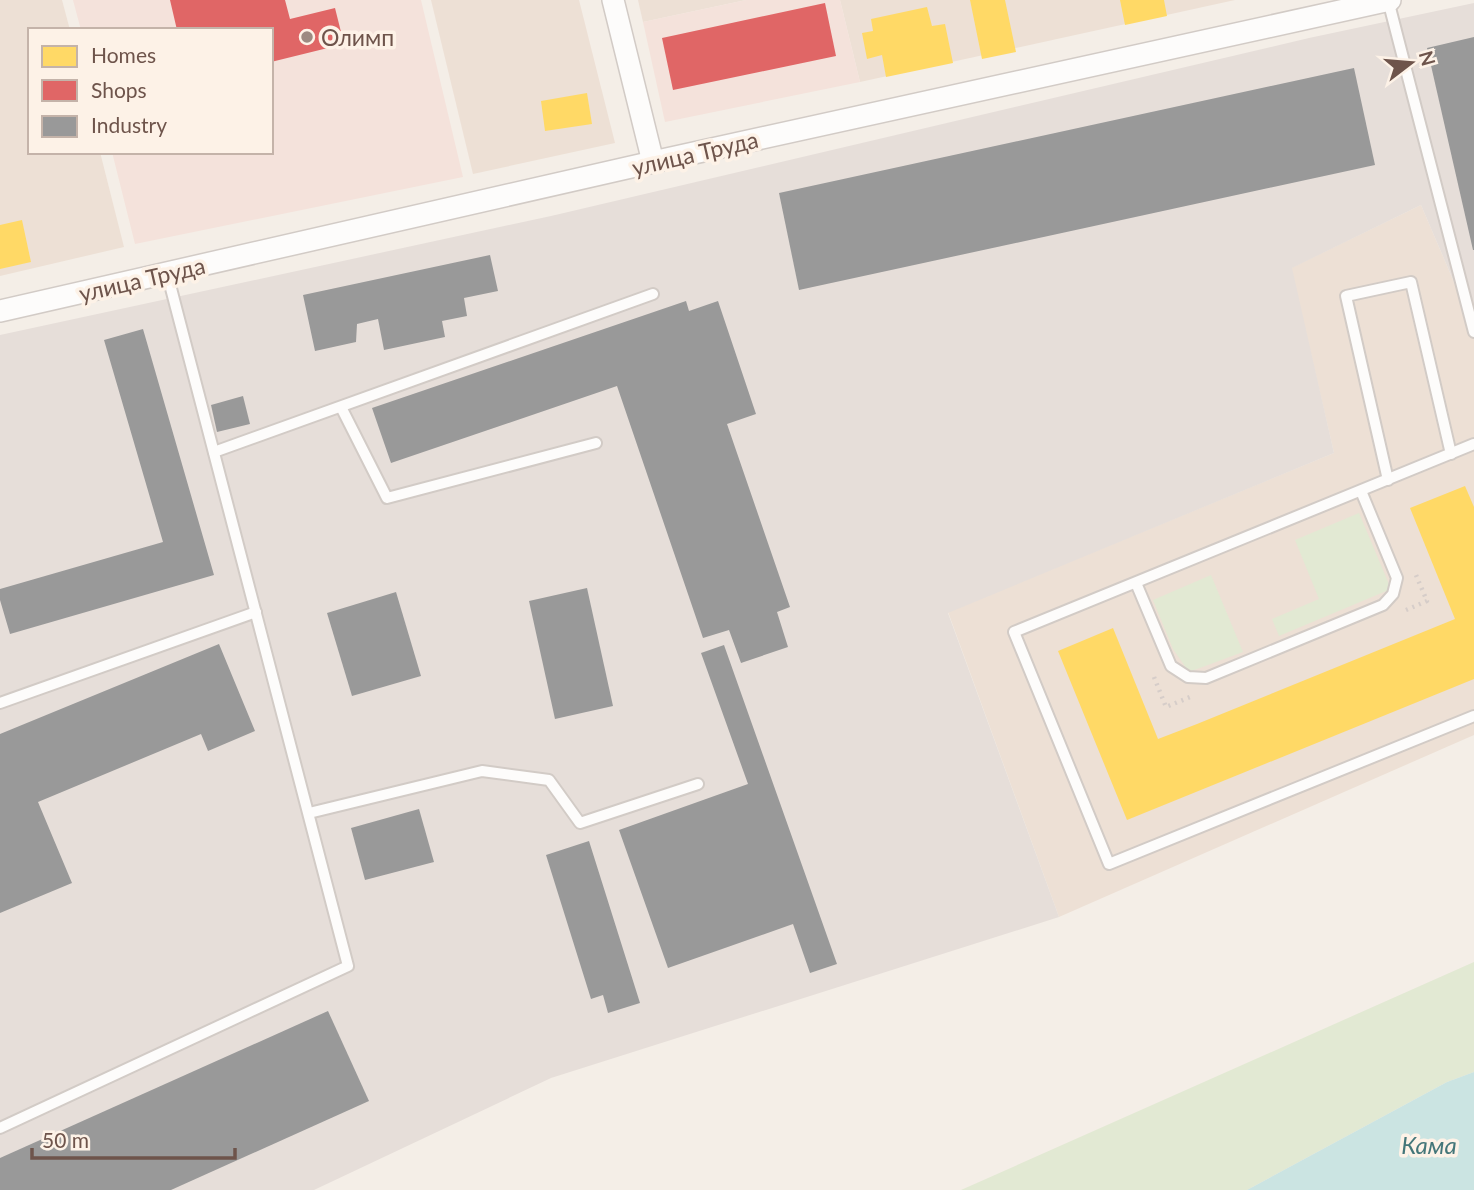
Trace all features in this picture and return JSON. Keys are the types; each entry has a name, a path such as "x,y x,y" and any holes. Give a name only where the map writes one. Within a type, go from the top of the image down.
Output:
{"street":[{"path":"613,0 653,162"},
{"name":"улица Труда","path":"0,311 653,162 1389,0"}],"lane":[{"path":"1389,0 1474,332"},
{"path":"0,1128 348,966 167,273"},
{"path":"1388,480 1346,296 1411,282 1451,454"},
{"path":"214,452 653,294"},
{"path":"341,407 387,498 596,443"},
{"path":"1474,444 1014,632 1109,864 1474,716"},
{"path":"1136,583 1171,666 1188,677 1206,678 1219,673 1383,605 1393,594 1397,578 1361,491"},
{"path":"0,703 256,612"},
{"path":"309,813 482,771 549,780 580,823 698,784"}],"shaded area":[{"path":"0,0 62,0 69,28 28,28 28,154 101,154 124,247 0,276"},
{"path":"73,0 421,0 463,177 135,244 112,154 273,154 273,28 80,28"},
{"path":"431,0 579,0 615,143 473,174"},
{"path":"638,0 746,0 643,22"},
{"path":"746,0 840,0 860,82 665,122 643,22"},
{"path":"840,0 1235,0 860,82"},
{"path":"1474,3 1474,329 1421,205 1292,268 1334,453 948,613 1059,917 551,1078 314,1190 0,1190 0,335 551,216 1309,38"},
{"path":"1421,205 1474,329 1474,735 1059,917 948,612 1334,453 1291,268"}],"green space":[{"path":"1359,513 1391,589 1279,636 1272,619 1319,599 1295,540"},
{"path":"1211,575 1243,652 1189,672 1173,649 1153,600"},
{"path":"1474,962 1474,1072 1447,1082 1247,1190 961,1190"}],"water":[{"name":"Кама","path":"1474,1072 1474,1190 1247,1190 1447,1082"}],"building: Homes":[{"path":"970,0 1005,0 1016,52 982,59"},
{"path":"1120,0 1164,0 1167,16 1125,25"},
{"path":"927,7 932,26 945,24 953,63 886,77 882,55 867,59 862,33 873,31 871,19"},
{"path":"587,93 592,124 545,131 541,101"},
{"path":"22,220 31,262 0,269 0,225"},
{"path":"1465,486 1474,507 1474,679 1127,820 1058,651 1113,628 1158,739 1197,724 1455,619 1410,508"}],"building: Shops":[{"name":"Олимп","path":"170,0 285,0 290,19 335,8 344,44 273,62 273,28 177,28"},
{"path":"825,3 836,56 673,90 662,38"}],"building: Industry":[{"path":"1474,37 1474,250 1473,250 1427,48"},
{"path":"1354,68 1375,165 799,290 779,193"},
{"path":"490,255 498,291 464,298 467,316 442,321 445,337 384,350 378,319 357,324 356,342 315,351 303,295"},
{"path":"686,301 689,311 718,301 756,414 727,424 790,607 777,612 788,647 741,663 729,630 703,638 617,386 391,463 372,408"},
{"path":"143,329 214,575 10,634 0,600 0,589 163,542 104,340"},
{"path":"243,396 250,424 217,432 211,405"},
{"path":"587,588 613,706 555,719 529,601"},
{"path":"396,592 421,676 352,696 327,613"},
{"path":"219,644 255,731 208,751 201,734 38,802 72,883 0,913 0,734"},
{"path":"724,645 837,964 810,973 793,924 668,968 619,830 748,784 701,653"},
{"path":"419,809 434,862 365,880 351,828"},
{"path":"589,841 640,1003 608,1013 603,995 591,999 546,855"},
{"path":"328,1011 369,1101 171,1190 0,1190 0,1158"}],"place":[{"name":"Олимп","path":"307,37"}]}
